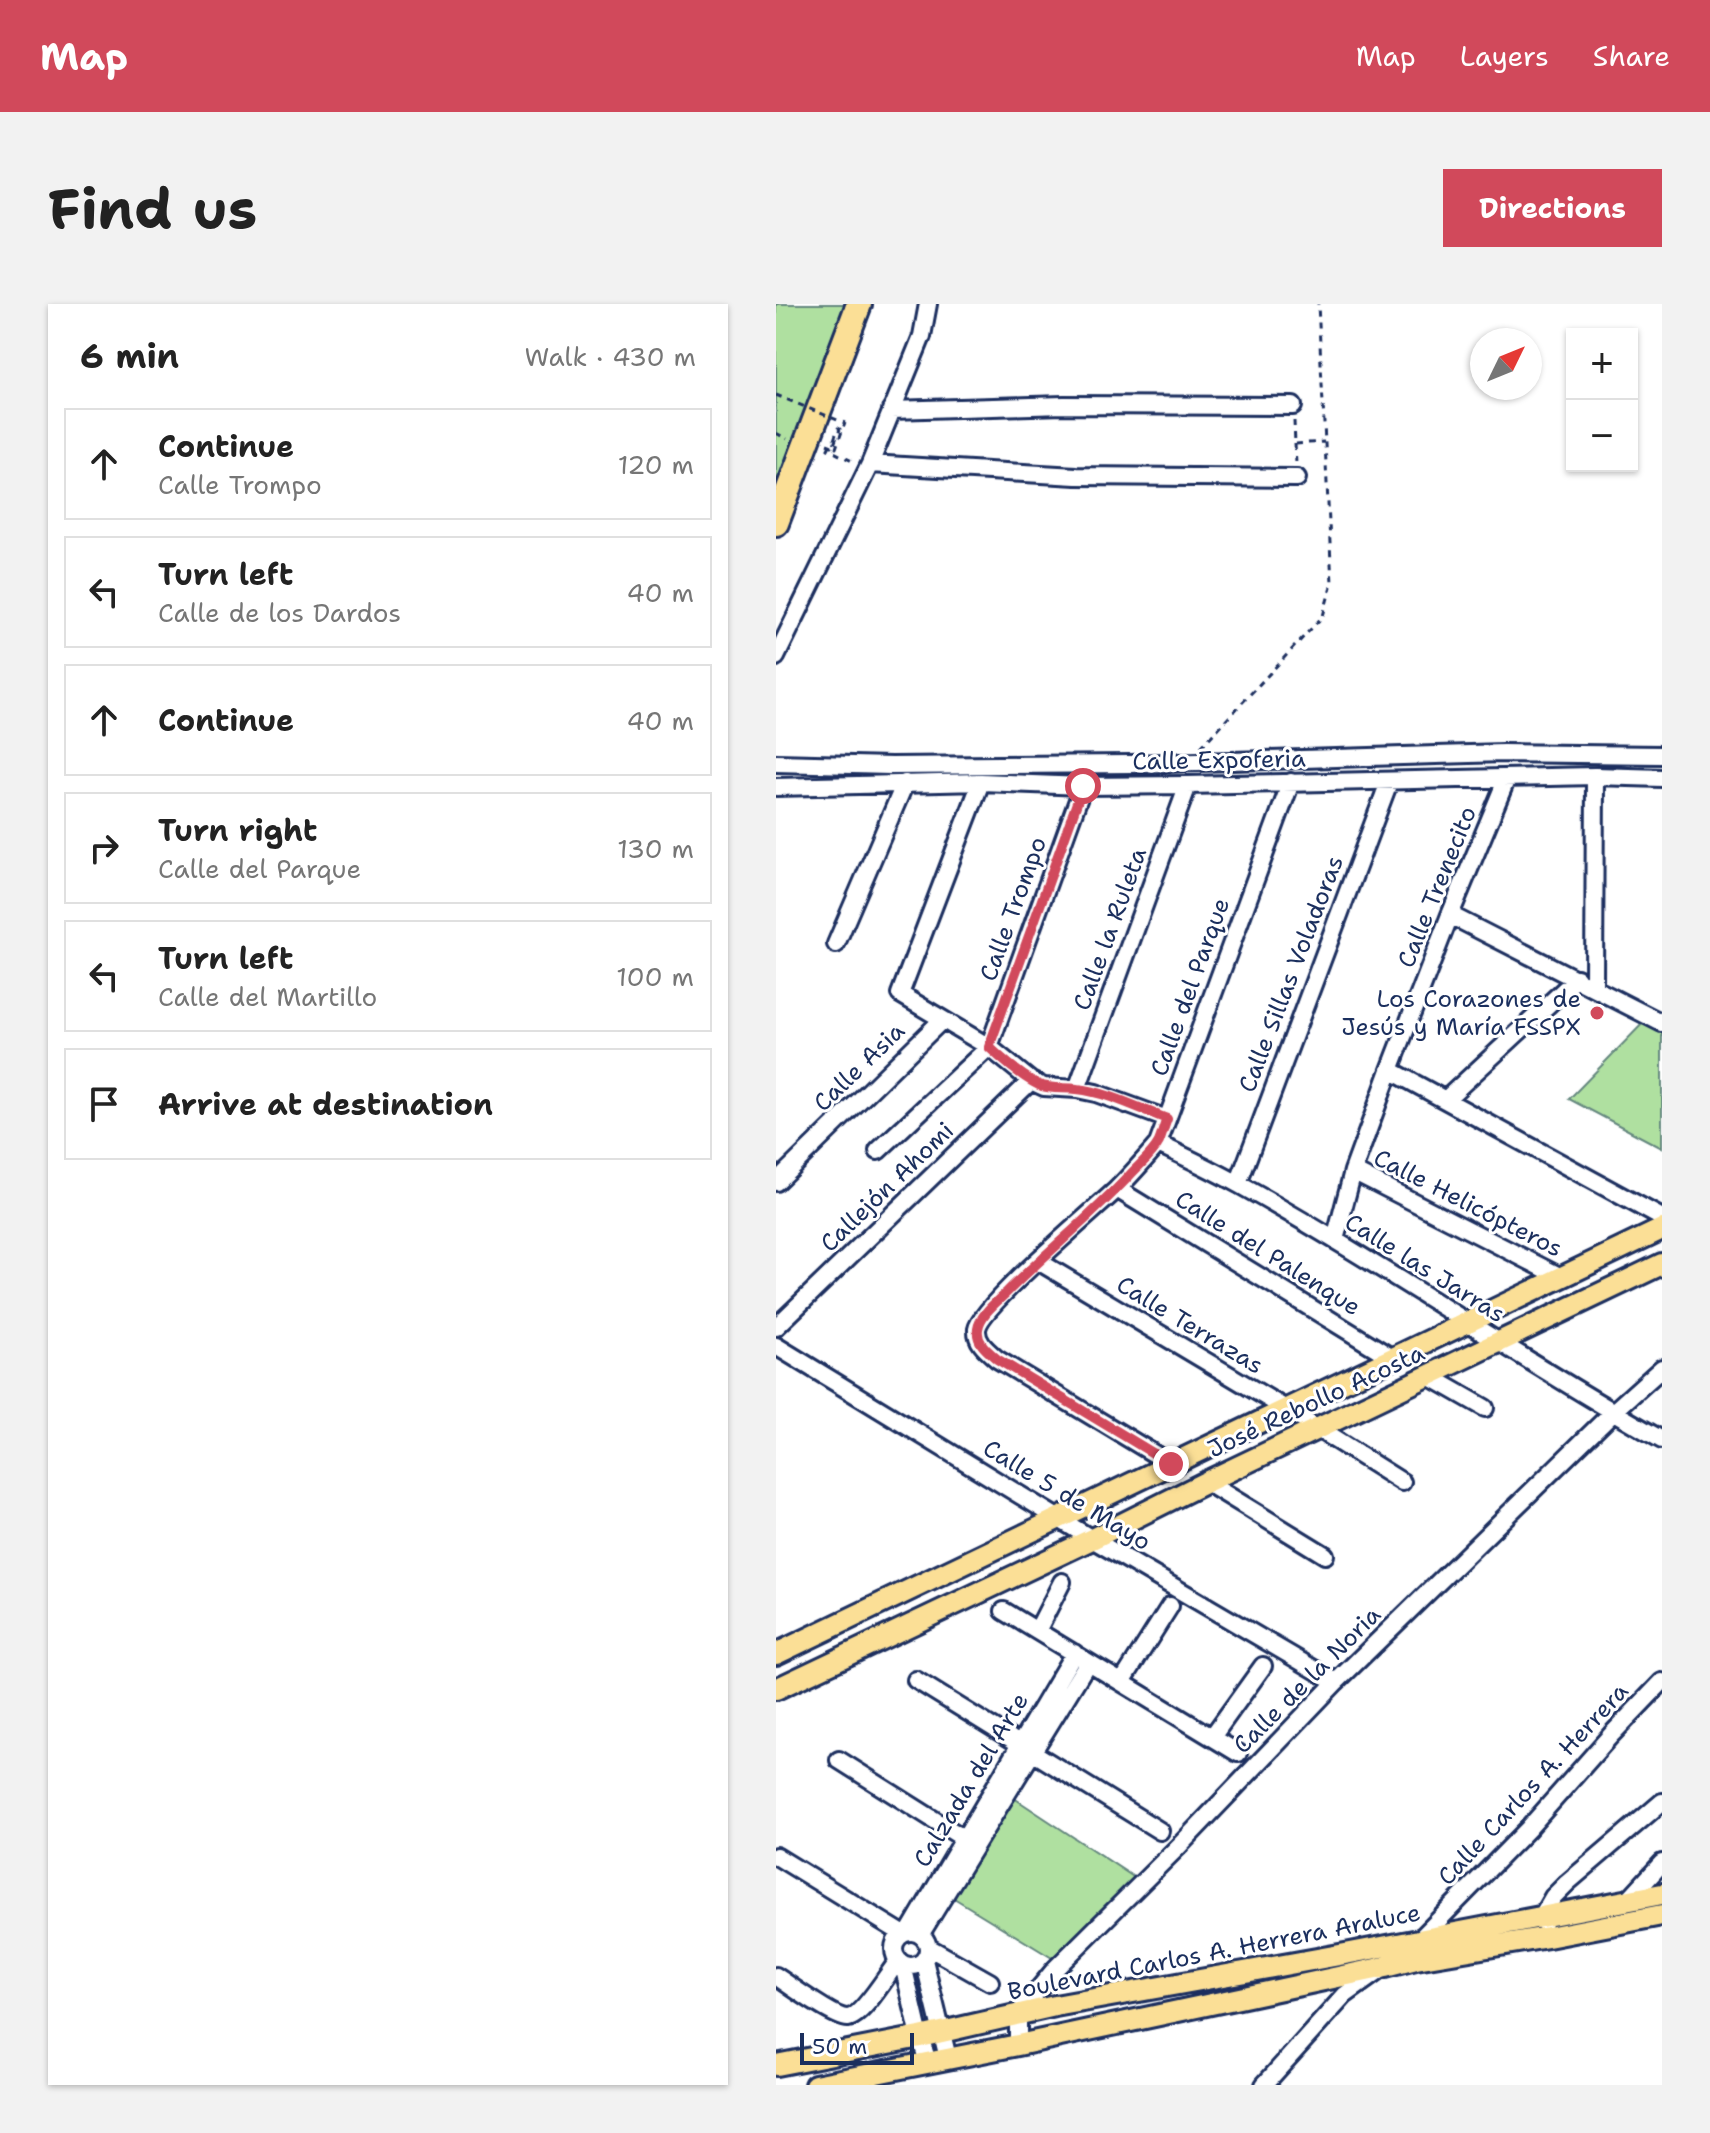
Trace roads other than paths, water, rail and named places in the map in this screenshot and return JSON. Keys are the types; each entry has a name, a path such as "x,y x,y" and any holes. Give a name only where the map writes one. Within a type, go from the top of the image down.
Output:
{"highway":[{"path":"776,523 819,441 859,304"}],"main road":[{"name":"José Rebollo Acosta","path":"776,1654 1662,1229"},
{"name":"José Rebollo Acosta","path":"776,1689 1662,1264"},
{"path":"803,1641 818,1670"},
{"name":"Boulevard Carlos A. Herrera Araluce","path":"825,2084 1385,1967 1418,1949 1542,1916 1662,1894"},
{"name":"Boulevard Carlos A. Herrera Araluce","path":"776,2065 1018,2014 1418,1949 1548,1937 1662,1915"}],"street":[{"path":"776,657 868,466 922,336 928,304"},
{"path":"891,410 1064,405 1293,406"},
{"path":"868,466 1076,476 1297,478"},
{"path":"776,763 907,766 1503,753 1662,755"},
{"path":"1594,987 1595,776"},
{"name":"Calle Expoferia","path":"776,787 981,782 1083,786 1595,776 1662,778"},
{"name":"Calle Trenecito","path":"1335,1240 1353,1171 1390,1070 1507,778"},
{"path":"981,782 900,994 989,1047 1031,1081 1044,1087 1077,1089 1167,1119"},
{"name":"Calle del Parque","path":"1171,1464 997,1359 984,1348 977,1330 988,1311 1117,1189 1158,1144 1291,782"},
{"name":"Calle Sillas Voladoras","path":"1238,1184 1389,782"},
{"path":"836,944 905,783"},
{"name":"Calle la Ruleta","path":"1077,1089 1188,785"},
{"name":"Calle Trompo","path":"989,1047 1083,786"},
{"path":"1450,915 1662,1023"},
{"path":"1445,1100 1577,978"},
{"name":"Calle Asia","path":"776,1182 942,1020"},
{"path":"878,1151 989,1047"},
{"path":"1390,1070 1662,1218"},
{"name":"Callejón Ahomi","path":"776,1327 1031,1081"},
{"name":"Calle las Jarras","path":"1158,1144 1238,1184 1335,1240 1662,1440"},
{"name":"Calle Helicópteros","path":"1353,1171 1561,1277"},
{"name":"Calle del Palenque","path":"1117,1189 1394,1359"},
{"name":"Calle Terrazas","path":"1038,1261 1402,1482"},
{"name":"Calle 5 de Mayo","path":"776,1346 1092,1539 1336,1682"},
{"name":"Calle de la Noria","path":"1018,2014 1055,1969 1180,1845 1336,1682 1662,1368"},
{"path":"1429,1376 1485,1408"},
{"path":"1206,1482 1325,1555"},
{"path":"1037,1631 1062,1582"},
{"path":"1122,1682 1170,1606"},
{"path":"1004,1611 1238,1753"},
{"name":"Calzada del Arte","path":"917,1941 970,1842 1081,1658"},
{"path":"1212,1737 1263,1666"},
{"path":"916,1680 1160,1831"},
{"name":"Calle Carlos A. Herrera","path":"1418,1949 1662,1682"},
{"path":"839,1760 970,1842"},
{"path":"1548,1937 1542,1916 1553,1897 1662,1802"},
{"path":"776,1856 990,1982"},
{"path":"1628,1900 1662,1863"},
{"path":"917,1941 896,1939 894,1954 909,1991 920,2037 938,2060"},
{"path":"900,1963 911,1967 918,1965 917,1941"},
{"path":"917,1941 941,2032 938,2060"},
{"path":"776,1976 832,2013 849,2018 856,2015 900,1963"},
{"path":"1264,2085 1345,1995 1385,1967"},
{"path":"909,1991 931,1987"},
{"path":"1018,2014 1018,2045"}],"place":[{"name":"Los Corazones de Jesús y María FSSPX","path":"1597,1013"}]}
